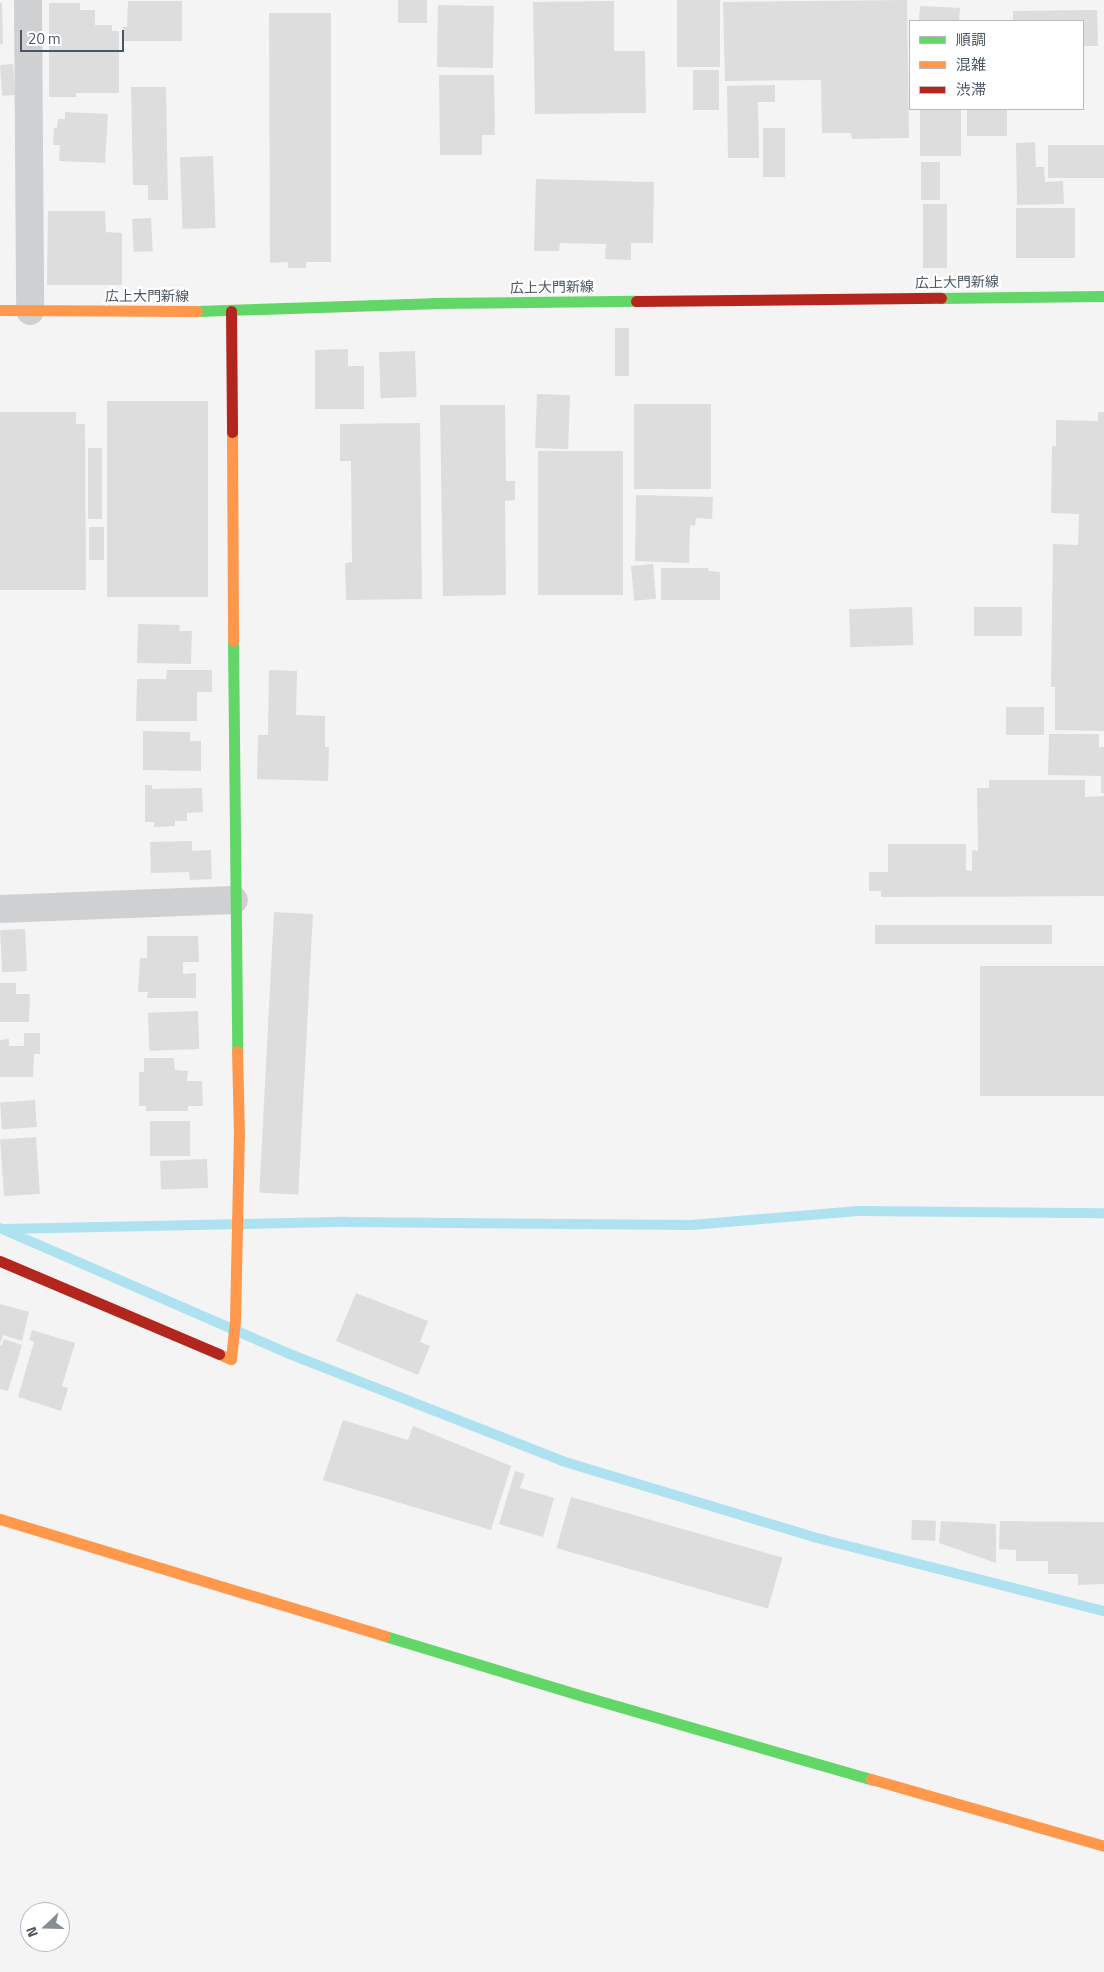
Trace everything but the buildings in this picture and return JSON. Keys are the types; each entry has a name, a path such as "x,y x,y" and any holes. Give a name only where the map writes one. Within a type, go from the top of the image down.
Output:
{"street":[{"path":"28,0 30,310"},
{"name":"広上大門新線","path":"0,310 231,310 432,303 1104,296"},
{"path":"0,1261 231,1359 235,1321 239,1136 234,900 231,310"},
{"path":"0,909 234,900"},
{"path":"0,1519 586,1697 1104,1846"}],"waterway":[{"path":"4,1229 346,1222 691,1225 858,1211 1104,1213"},
{"path":"0,1228 287,1353 562,1461 813,1537 1104,1611"}],"traffic: fast":[{"path":"941,298 1104,296"},
{"path":"197,311 432,303 636,301"},
{"path":"233,641 237,1051"},
{"path":"385,1636 586,1697 871,1779"}],"traffic: slow":[{"path":"0,310 197,311"},
{"path":"232,432 233,641"},
{"path":"219,1354 231,1359 235,1321 239,1136 237,1051"},
{"path":"0,1519 385,1636"},
{"path":"871,1779 1104,1846"}],"traffic: jam":[{"path":"636,301 941,298"},
{"path":"231,311 232,432"},
{"path":"0,1261 219,1354"}]}
